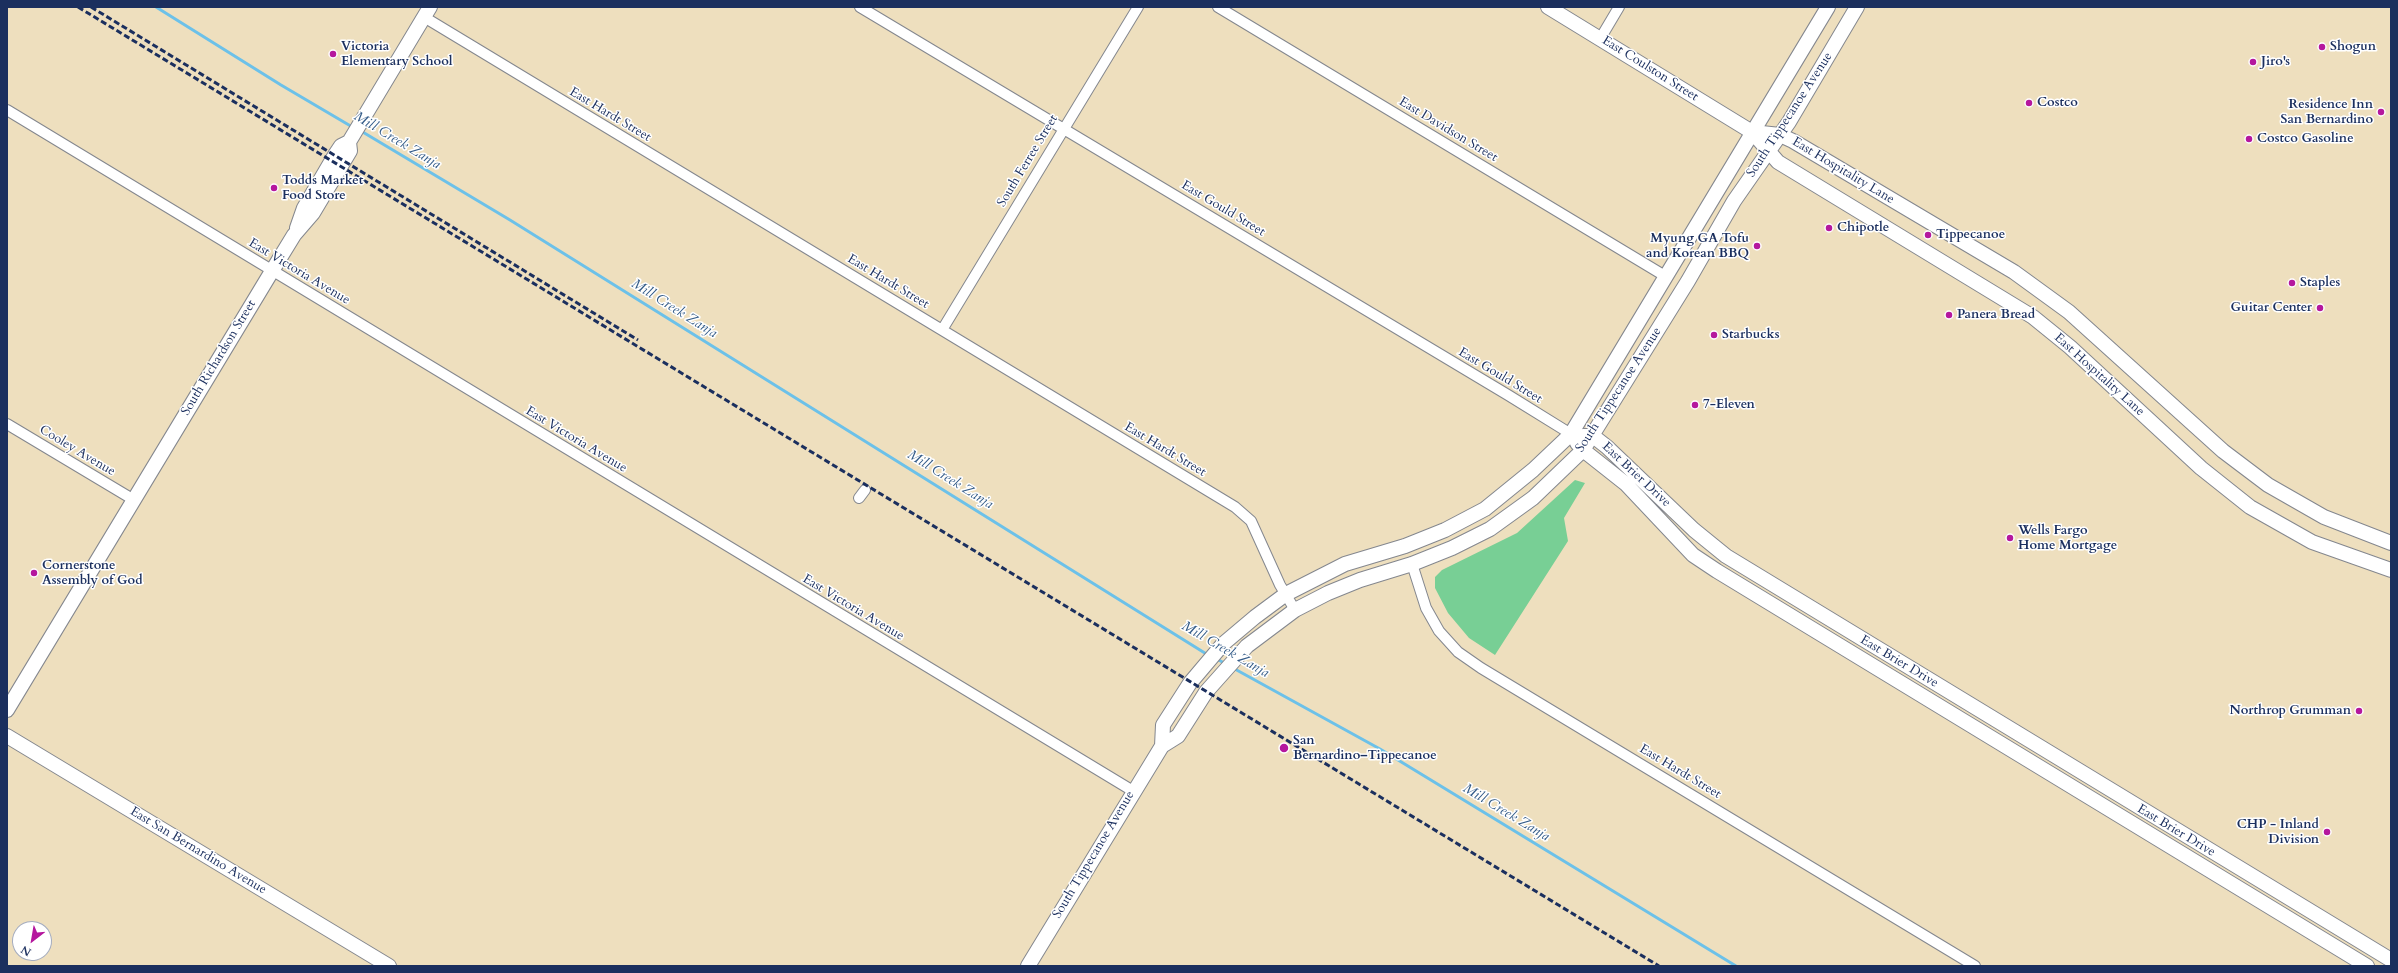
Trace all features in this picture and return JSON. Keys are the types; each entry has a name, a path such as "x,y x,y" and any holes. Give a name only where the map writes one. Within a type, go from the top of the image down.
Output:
{"main road":[{"name":"East Coulston Street","path":"1548,7 1752,132"},
{"name":"South Tippecanoe Avenue","path":"1162,746 1163,725 1202,668 1223,644 1286,594 1345,564 1404,546 1445,530 1485,509 1513,488 1571,434 1828,7"},
{"name":"South Tippecanoe Avenue","path":"1028,966 1133,791 1162,746 1178,736 1218,677 1244,649 1295,610 1328,593 1360,580 1412,564 1452,548 1490,529 1533,498 1583,450 1593,436 1734,201 1780,135 1857,7"},
{"name":"South Richardson Street","path":"7,710 294,235 304,208 341,146 349,142 427,12"},
{"name":"East Hospitality Lane","path":"1752,132 1780,135 1793,141 2014,272 2051,297 2223,451 2268,485 2324,517 2391,543"},
{"name":"East Hospitality Lane","path":"1752,132 1778,162 2033,317 2070,347 2201,468 2250,507 2312,542 2346,556 2391,570"},
{"name":"East Brier Drive","path":"1571,434 1593,436 1649,485 1694,530 1726,556 2391,960"},
{"name":"East Brier Drive","path":"1571,434 1583,450 1626,484 1693,555 2367,966"},
{"path":"1404,546 1412,564"},
{"name":"East San Bernardino Avenue","path":"7,736 389,966"}],"street":[{"name":"East Gould Street","path":"860,7 1571,434"},
{"name":"South Ferree Street","path":"942,330 1063,128 1138,7"},
{"name":"East Davidson Street","path":"1218,7 1665,276"},
{"path":"1600,38 1619,7"},
{"name":"East Hardt Street","path":"427,12 942,330 1243,513 1252,521 1295,610"},
{"name":"East Victoria Avenue","path":"7,110 1133,791"},
{"name":"Cooley Avenue","path":"7,424 134,500"},
{"name":"East Hardt Street","path":"1412,564 1426,608 1439,631 1458,652 1975,966"}],"green space":[{"path":"1575,480 1585,483 1564,518 1568,541 1495,655 1469,638 1448,613 1435,588 1435,577 1442,570 1517,533"}],"waterway":[{"name":"Mill Creek Zanja","path":"156,7 281,85 354,128"},
{"name":"Mill Creek Zanja","path":"361,131 510,220 1208,655"},
{"name":"Mill Creek Zanja","path":"1215,658 1226,664"},
{"name":"Mill Creek Zanja","path":"1233,668 1380,749 1736,966"}],"railway":[{"path":"78,7 1659,966"},
{"path":"91,7 638,340"}],"place":[{"name":"Shogun","path":"2322,47"},
{"name":"Victoria Elementary School","path":"333,54"},
{"name":"Jiro's","path":"2253,62"},
{"name":"Costco","path":"2029,103"},
{"name":"Residence Inn San Bernardino","path":"2381,112"},
{"name":"Costco Gasoline","path":"2249,139"},
{"name":"Todds Market Food Store","path":"274,188"},
{"name":"Chipotle","path":"1829,228"},
{"name":"Tippecanoe","path":"1928,235"},
{"name":"Myung GA Tofu and Korean BBQ","path":"1757,246"},
{"name":"Staples","path":"2292,283"},
{"name":"Guitar Center","path":"2320,308"},
{"name":"Panera Bread","path":"1949,315"},
{"name":"Starbucks","path":"1714,335"},
{"name":"7-Eleven","path":"1695,405"},
{"name":"Wells Fargo Home Mortgage","path":"2010,538"},
{"name":"Cornerstone Assembly of God","path":"34,573"},
{"name":"Northrop Grumman","path":"2359,711"},
{"name":"San Bernardino–Tippecanoe","path":"1284,748"},
{"name":"CHP - Inland Division","path":"2327,832"}]}
